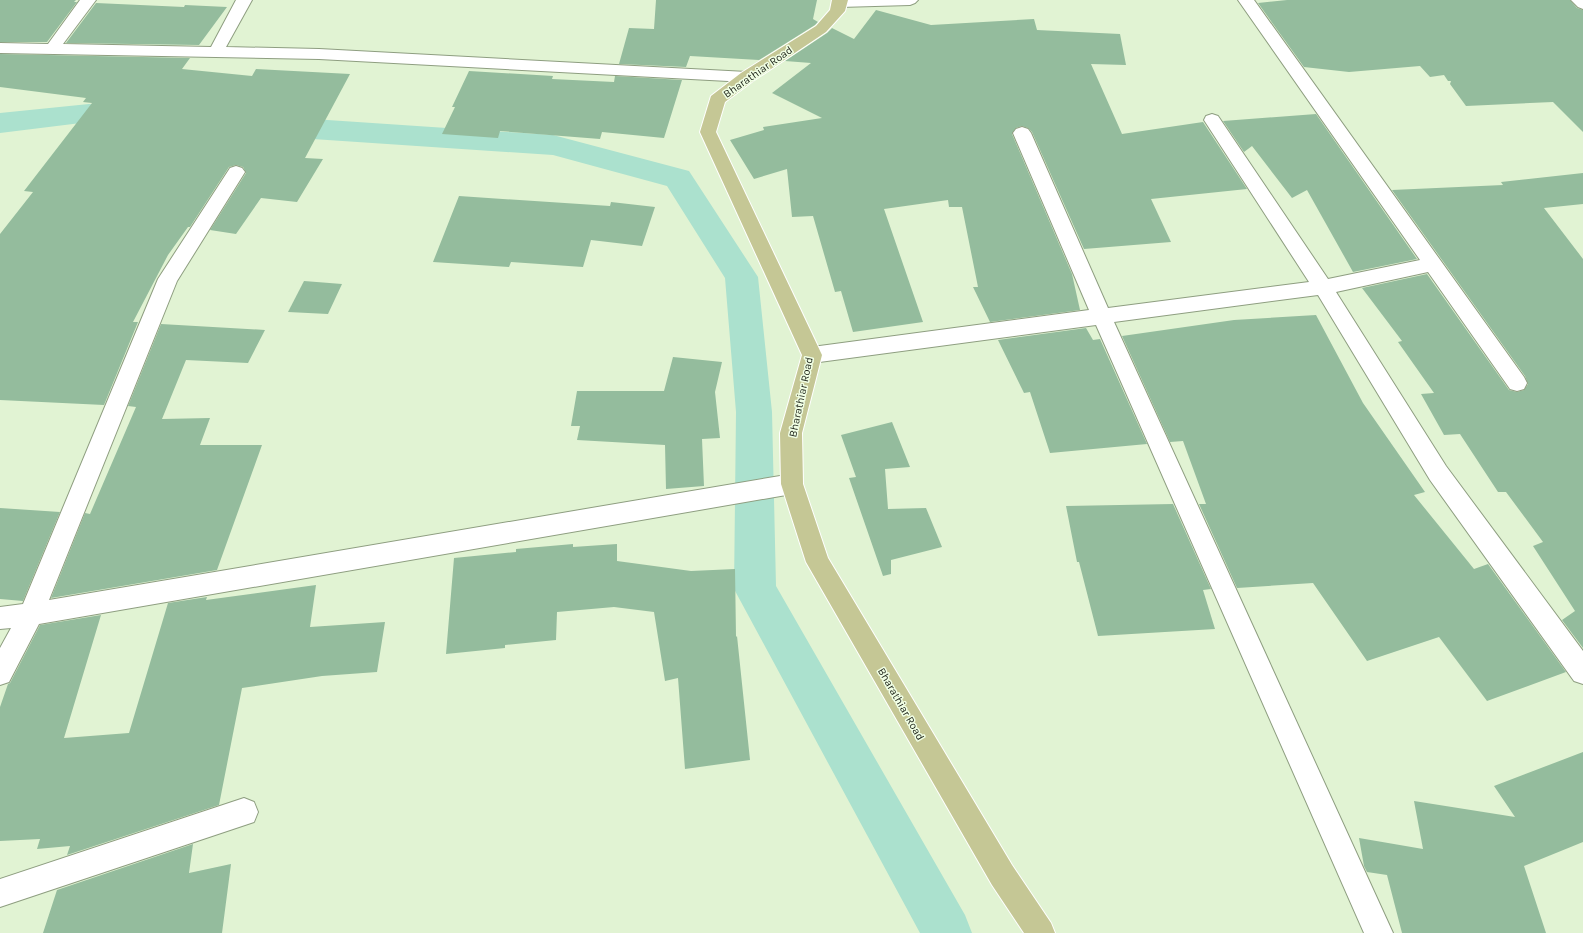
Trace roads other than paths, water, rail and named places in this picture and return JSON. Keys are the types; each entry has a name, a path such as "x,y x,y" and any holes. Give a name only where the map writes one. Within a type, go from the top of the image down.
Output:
{"main road":[{"name":"Bharathiar Road","path":"840,1 837,11 820,29 747,77 717,100 708,132 812,355 791,433 790,484 818,562 1002,875 1041,933"}],"street":[{"path":"52,49 88,0"},
{"path":"216,52 244,0"},
{"path":"840,1 910,0"},
{"path":"1246,0 1517,383"},
{"path":"1579,0 1583,4"},
{"path":"0,48 319,54 747,77"},
{"path":"1212,120 1324,287 1438,473 1583,672"},
{"path":"1022,133 1102,317 1379,933"},
{"path":"0,673 31,614 168,279 236,172"},
{"path":"812,355 1324,287 1434,264"},
{"path":"0,618 31,614 790,484"},
{"path":"0,893 244,812"}],"waterway":[{"path":"0,123 89,113 135,117"},
{"path":"268,126 553,145 678,178 741,277 754,412 755,589 947,933"}]}
